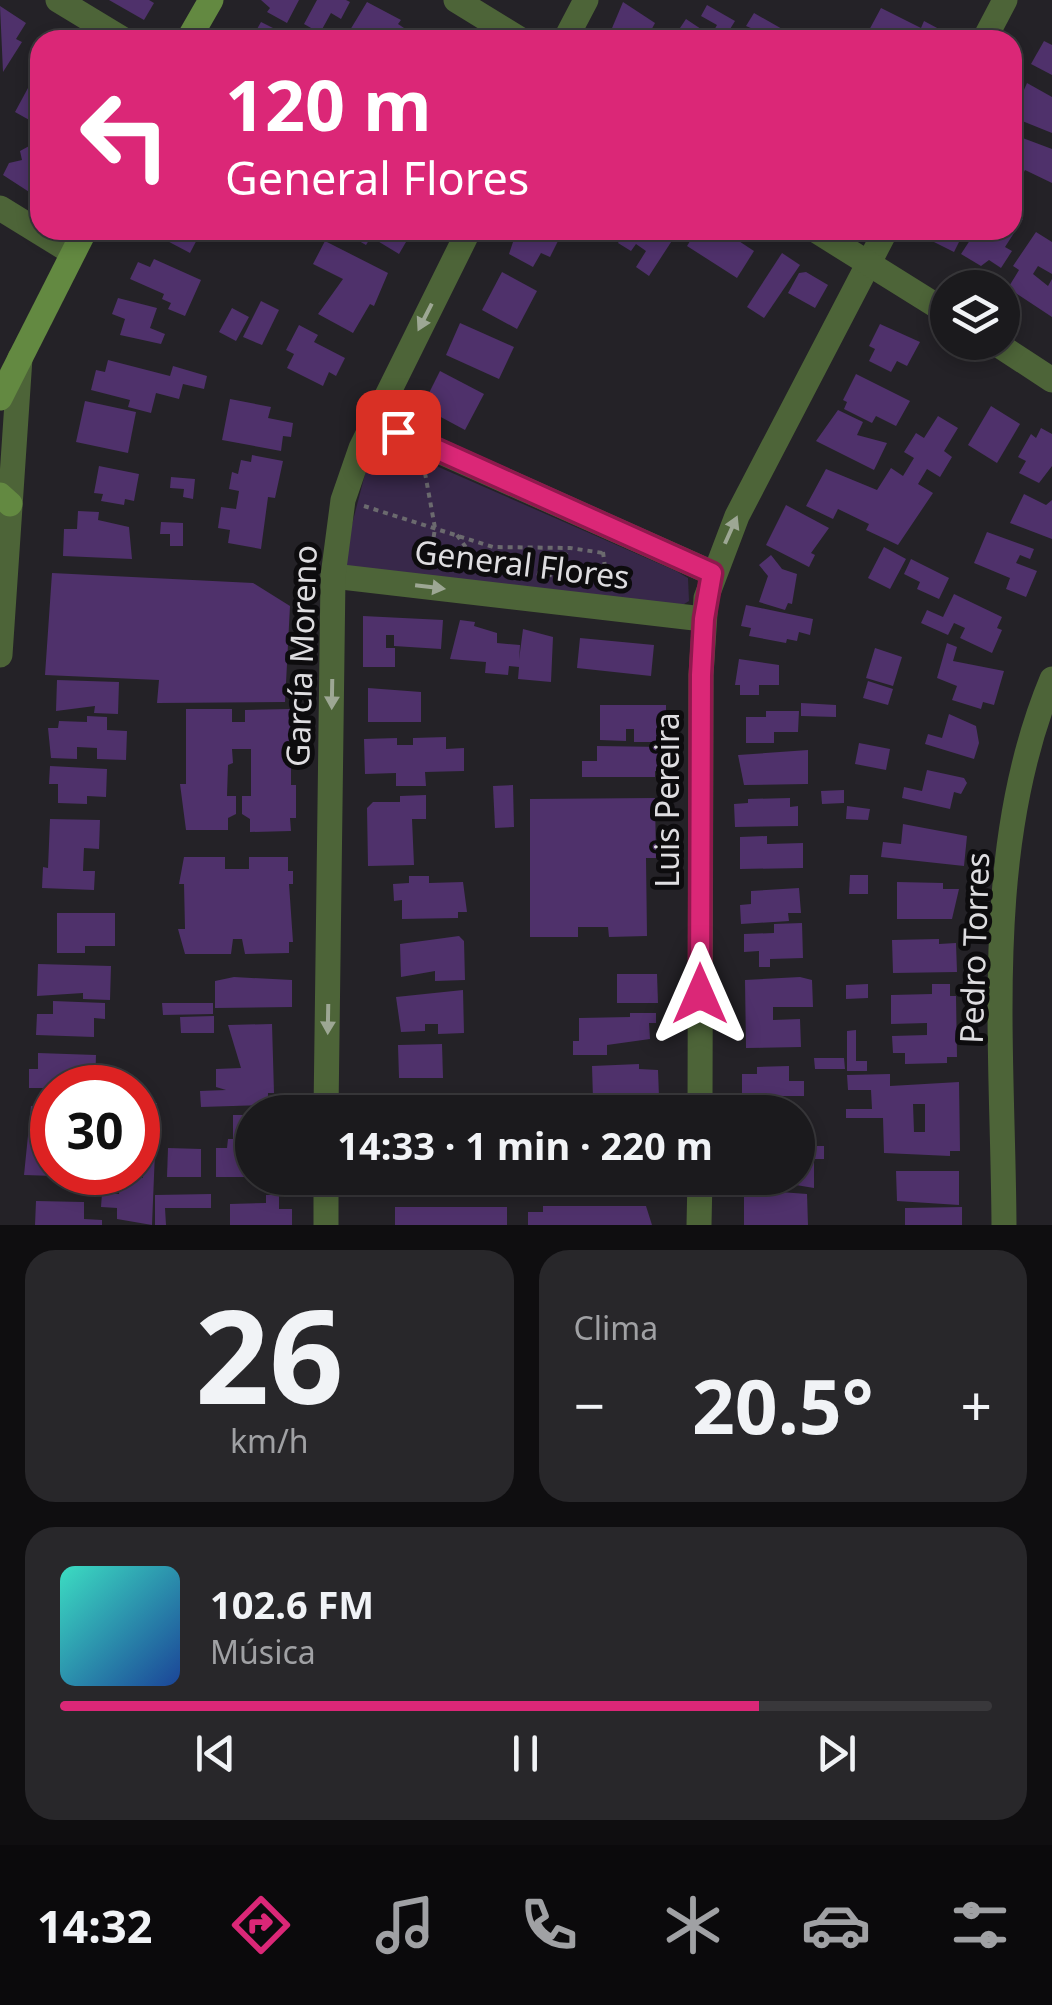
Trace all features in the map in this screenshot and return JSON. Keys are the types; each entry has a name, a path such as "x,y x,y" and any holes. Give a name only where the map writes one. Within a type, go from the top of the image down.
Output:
{"main road":[{"path":"194,30 210,0"},
{"path":"0,398 81,240"}],"street":[{"path":"58,0 108,30"},
{"path":"456,0 505,30"},
{"path":"570,30 586,0"},
{"path":"989,30 1004,0"},
{"path":"0,208 30,227"},
{"path":"51,240 73,254"},
{"name":"García Moreno","path":"326,1095 334,576 344,500 372,421 463,240"},
{"path":"830,240 930,302"},
{"name":"Luis Pereira","path":"700,1095 704,619 712,573 737,516 881,240"},
{"path":"0,655 5,499 20,358"},
{"path":"1020,359 1052,380"},
{"name":"General Flores","path":"372,421 712,573"},
{"name":"General Flores","path":"334,576 704,619"},
{"name":"Pedro Torres","path":"1004,1225 1005,903 1016,794 1052,679"},
{"path":"326,1195 326,1225"},
{"path":"700,1195 700,1225"}],"path":[{"path":"425,586 435,528 424,476 426,445"},
{"path":"344,500 494,548 570,548 602,554"},
{"path":"612,608 602,554 613,529"},
{"path":"457,535 473,557 492,569 506,570"},
{"path":"552,573 570,548"},
{"path":"519,571 552,573 568,582 580,604"}],"shaded area":[{"path":"386,444 676,571 688,578 689,601 676,609 354,570 342,563 372,447"}],"building":[{"path":"109,0 149,0 154,3 144,20"},
{"path":"261,0 299,0 287,23 267,12 270,8"},
{"path":"317,0 350,2 341,19 331,13 322,30 304,24"},
{"path":"367,2 401,20 398,24 404,28 403,30 350,30"},
{"path":"623,2 655,23 651,30 611,30"},
{"path":"707,5 735,21 730,30 714,30 717,25 701,16"},
{"path":"0,6 26,23 16,39 22,42 3,72"},
{"path":"881,8 921,28 924,21 939,29 939,30 869,30"},
{"path":"754,13 784,30 755,30 746,26"},
{"path":"686,19 701,29 700,30 679,30"},
{"path":"261,22 277,30 257,30"},
{"path":"1044,41 1052,45 1052,75 1031,64"},
{"path":"1027,83 1052,97 1052,133 1022,121 1022,94"},
{"path":"28,88 30,89 30,120 15,112"},
{"path":"1022,138 1052,149 1052,183 1025,170 1022,176"},
{"path":"30,146 30,193 3,175 9,163 22,160 20,151"},
{"path":"1036,232 1052,242 1052,274 1038,266 1033,274 1048,286 1052,279 1052,317 1020,296 1020,270 1013,266"},
{"path":"165,240 197,240 190,253"},
{"path":"376,240 407,240 399,254"},
{"path":"514,240 558,241 550,257 541,253 533,267 509,254"},
{"path":"672,240 649,276 636,267 646,251 636,244 631,251 618,243"},
{"path":"691,240 737,240 754,251 737,278 687,246"},
{"path":"930,240 960,240 954,252"},
{"path":"970,240 1010,240 1005,247 1012,251 1001,268 989,260 981,266 961,254"},
{"path":"325,241 388,273 374,306 370,304 353,333 318,314 343,279 313,264"},
{"path":"782,253 800,265 764,318 747,307"},
{"path":"154,259 201,280 185,316 168,309 171,303 162,299 164,294 130,279 138,262 150,267"},
{"path":"502,272 537,291 517,329 482,310"},
{"path":"806,272 828,285 815,308 788,293 799,273"},
{"path":"118,298 157,308 150,328 165,334 161,344 120,335 125,319 112,314"},
{"path":"261,301 279,310 262,345 243,337"},
{"path":"232,308 249,317 236,341 219,332"},
{"path":"460,323 514,347 499,379 446,355"},
{"path":"880,324 920,342 907,366 897,361 891,372 869,361 875,349 869,346"},
{"path":"299,325 318,335 314,342 345,358 336,376 329,372 323,386 287,368 294,354 286,350"},
{"path":"108,360 170,376 173,366 207,376 204,389 183,384 179,399 156,393 151,413 128,407 130,400 91,390 96,370 105,372"},
{"path":"440,371 484,394 465,430 422,407"},
{"path":"856,374 910,401 896,426 876,416 872,423 844,409 847,402 843,400"},
{"path":"230,399 271,407 268,418 293,423 291,437 283,436 281,451 222,440"},
{"path":"85,401 136,412 128,453 76,442"},
{"path":"991,406 1020,424 997,463 968,445"},
{"path":"838,410 863,422 857,435 887,443 874,470 816,441"},
{"path":"938,416 958,428 944,451 952,457 940,477 927,469 918,484 933,493 898,545 866,530 869,524 838,509 833,519 806,506 826,469 877,490 891,468 903,476 914,458 904,452 916,433 924,438"},
{"path":"1041,428 1052,434 1052,466 1039,483 1019,473 1026,461 1018,457 1031,434 1036,438"},
{"path":"252,455 283,461 275,498 268,497 261,549 228,543 230,530 218,528 221,507 236,509 239,491 229,489 232,472 238,474 241,460 251,462"},
{"path":"99,466 139,474 134,501 125,499 124,505 101,501 103,494 94,493"},
{"path":"171,477 195,479 193,499 183,497 184,489 170,488"},
{"path":"1024,494 1046,505 1052,500 1052,539 1010,523"},
{"path":"786,505 829,528 811,553 815,555 809,567 766,545"},
{"path":"78,511 99,512 98,520 129,527 132,559 63,556 64,529 77,529"},
{"path":"161,522 183,523 183,546 170,546 170,534 160,534"},
{"path":"987,532 1034,549 1030,559 1020,555 1016,563 1037,571 1026,597 1006,589 1010,578 974,563"},
{"path":"884,547 906,559 890,589 868,578"},
{"path":"771,555 782,569 797,574 792,604 788,603 785,610 759,602 768,576 759,565"},
{"path":"911,559 949,578 939,599 917,589 920,582 904,574"},
{"path":"52,573 253,583 290,606 285,702 157,703 159,680 45,675"},
{"path":"954,594 1002,617 997,628 1002,630 992,653 960,638 965,628 954,623 948,635 921,623 927,610 943,617"},
{"path":"746,605 813,619 810,635 799,632 797,641 787,639 786,643 749,636 751,628 741,626"},
{"path":"363,616 443,620 441,649 394,646 394,635 386,635 386,648 395,648 395,667 363,667"},
{"path":"460,620 475,622 474,626 497,633 497,643 520,645 519,660 523,629 553,637 551,682 518,679 519,667 509,666 508,675 485,673 486,662 450,659"},
{"path":"580,638 654,645 651,676 577,668"},
{"path":"947,643 957,647 953,661 1004,671 994,705 983,702 981,709 952,700 957,686 937,678"},
{"path":"875,648 902,657 893,686 866,678"},
{"path":"739,659 779,665 779,685 759,685 759,695 740,695 740,685 735,685"},
{"path":"57,680 119,682 118,714 94,713 95,706 56,711"},
{"path":"868,681 893,689 888,705 863,698"},
{"path":"368,688 421,692 421,722 368,722"},
{"path":"801,703 836,705 836,717 801,716"},
{"path":"600,705 666,705 666,742 634,742 634,729 626,729 626,741 600,740"},
{"path":"186,709 232,709 232,722 245,722 245,710 290,709 296,735 291,735 291,785 296,785 296,818 290,818 291,831 250,832 250,819 242,814 242,796 251,796 251,749 232,749 227,796 236,796 236,814 228,818 228,830 186,830 180,784 186,784"},
{"path":"766,711 799,711 798,732 774,732 774,743 746,743 746,717 766,717"},
{"path":"949,714 976,726 979,743 974,759 925,744 928,734 942,738"},
{"path":"87,716 107,717 107,730 127,731 126,760 97,759 97,748 77,747 77,759 51,758 48,728 58,728 59,721 87,722"},
{"path":"446,737 446,749 464,748 464,771 425,772 426,786 396,786 396,773 365,774 364,739 397,738 397,745 413,745 413,738"},
{"path":"859,743 890,749 886,770 855,764"},
{"path":"597,746 663,747 663,772 655,771 655,777 582,777 582,761 597,761"},
{"path":"808,750 808,784 744,785 738,755"},
{"path":"50,766 107,769 106,797 87,796 87,804 58,803 58,784 49,784"},
{"path":"927,770 964,778 967,783 961,794 954,792 950,809 902,798 904,787 922,791"},
{"path":"513,785 514,827 495,828 493,786"},
{"path":"844,790 844,803 822,804 821,791"},
{"path":"426,795 426,819 412,819 414,865 368,866 367,808 373,802 400,802 400,796"},
{"path":"655,798 656,858 646,858 647,936 609,937 608,927 578,927 578,937 530,937 530,799"},
{"path":"790,798 790,807 798,806 798,826 735,827 734,804 748,803 748,799"},
{"path":"847,806 870,809 868,820 846,819"},
{"path":"50,819 100,820 99,849 84,848 83,871 95,871 94,890 42,888 43,867 48,868"},
{"path":"903,824 967,836 964,866 881,857 883,842 901,844"},
{"path":"767,836 767,844 803,843 803,868 740,869 740,837"},
{"path":"184,857 225,857 225,869 249,869 249,857 288,857 288,871 293,871 293,884 289,884 293,942 289,942 289,953 245,954 242,939 233,939 231,954 185,954 178,929 185,929 184,884 179,884"},
{"path":"850,875 868,875 868,894 849,894"},
{"path":"409,876 429,876 429,883 463,882 467,912 458,912 458,918 402,919 402,900 394,901 393,884 409,883"},
{"path":"897,882 943,883 943,889 959,889 952,919 897,919"},
{"path":"799,888 801,913 788,913 789,921 741,924 740,905 751,904 751,891"},
{"path":"57,913 115,913 115,946 85,946 85,953 57,953"},
{"path":"802,923 803,958 770,959 770,967 759,967 759,951 744,952 744,934 774,933 774,924"},
{"path":"459,936 464,941 465,980 435,981 435,971 401,977 400,944"},
{"path":"939,939 939,944 956,943 957,972 893,973 892,940"},
{"path":"38,964 111,966 110,1000 83,999 83,993 37,996"},
{"path":"617,974 657,974 658,1003 617,1003"},
{"path":"234,977 292,980 292,1007 215,1008 215,981"},
{"path":"745,980 812,980 813,1007 773,1007 773,1020 800,1019 801,1047 746,1048"},
{"path":"868,984 868,998 846,999 846,985"},
{"path":"932,984 950,984 950,996 956,996 957,1057 947,1057 947,1063 905,1064 905,1053 893,1053 892,1036 927,1035 927,1023 891,1024 891,995 932,994"},
{"path":"463,990 464,1033 438,1034 438,1024 425,1024 425,1031 401,1032 396,997"},
{"path":"53,1001 105,1003 105,1019 94,1018 94,1037 36,1035 37,1014 53,1014"},
{"path":"162,1003 213,1003 213,1014 163,1015"},
{"path":"630,1013 656,1013 656,1023 649,1023 650,1039 607,1045 607,1055 573,1055 573,1041 579,1041 579,1018 630,1017"},
{"path":"214,1016 214,1033 181,1033 180,1017"},
{"path":"272,1024 274,1093 235,1095 235,1106 201,1107 200,1091 226,1090 216,1087 216,1069 241,1068 228,1025"},
{"path":"856,1030 856,1061 867,1061 867,1071 847,1071 847,1031"},
{"path":"442,1044 443,1078 399,1078 398,1045"},
{"path":"38,1053 96,1055 96,1065 38,1065"},
{"path":"814,1058 844,1058 845,1069 815,1069"},
{"path":"639,1064 639,1069 658,1070 659,1095 593,1095 592,1066"},
{"path":"789,1066 789,1081 804,1081 804,1095 742,1095 742,1074 757,1074 757,1067"},
{"path":"890,1074 890,1086 959,1082 960,1151 950,1151 950,1156 884,1153 883,1118 846,1118 846,1109 872,1109 871,1090 848,1090 847,1075","holes":["913,1104 925,1104 925,1132 914,1132"]},
{"path":"235,1115 235,1177 216,1177 216,1148 227,1148 228,1139 233,1139"},
{"path":"30,1116 30,1175 24,1175"},
{"path":"815,1146 824,1146 824,1159 815,1159"},
{"path":"168,1148 201,1149 201,1177 167,1177"},
{"path":"896,1171 959,1171 959,1205 897,1201"},
{"path":"211,1194 211,1208 165,1208 166,1225 155,1225 155,1195"},
{"path":"102,1195 153,1195 152,1225 117,1219 117,1208 101,1207"},
{"path":"266,1195 279,1195 279,1209 292,1209 292,1225 230,1225 230,1204 266,1203"},
{"path":"744,1195 807,1195 808,1225 744,1225"},
{"path":"36,1201 84,1202 84,1219 102,1220 102,1225 35,1225"},
{"path":"543,1206 646,1206 652,1225 528,1225 528,1212 543,1212"},
{"path":"395,1207 507,1207 507,1225 395,1225"},
{"path":"962,1207 962,1225 905,1225 905,1208"}],"route":[{"path":"398,432 712,573 706,598 701,675 700,994"}]}
